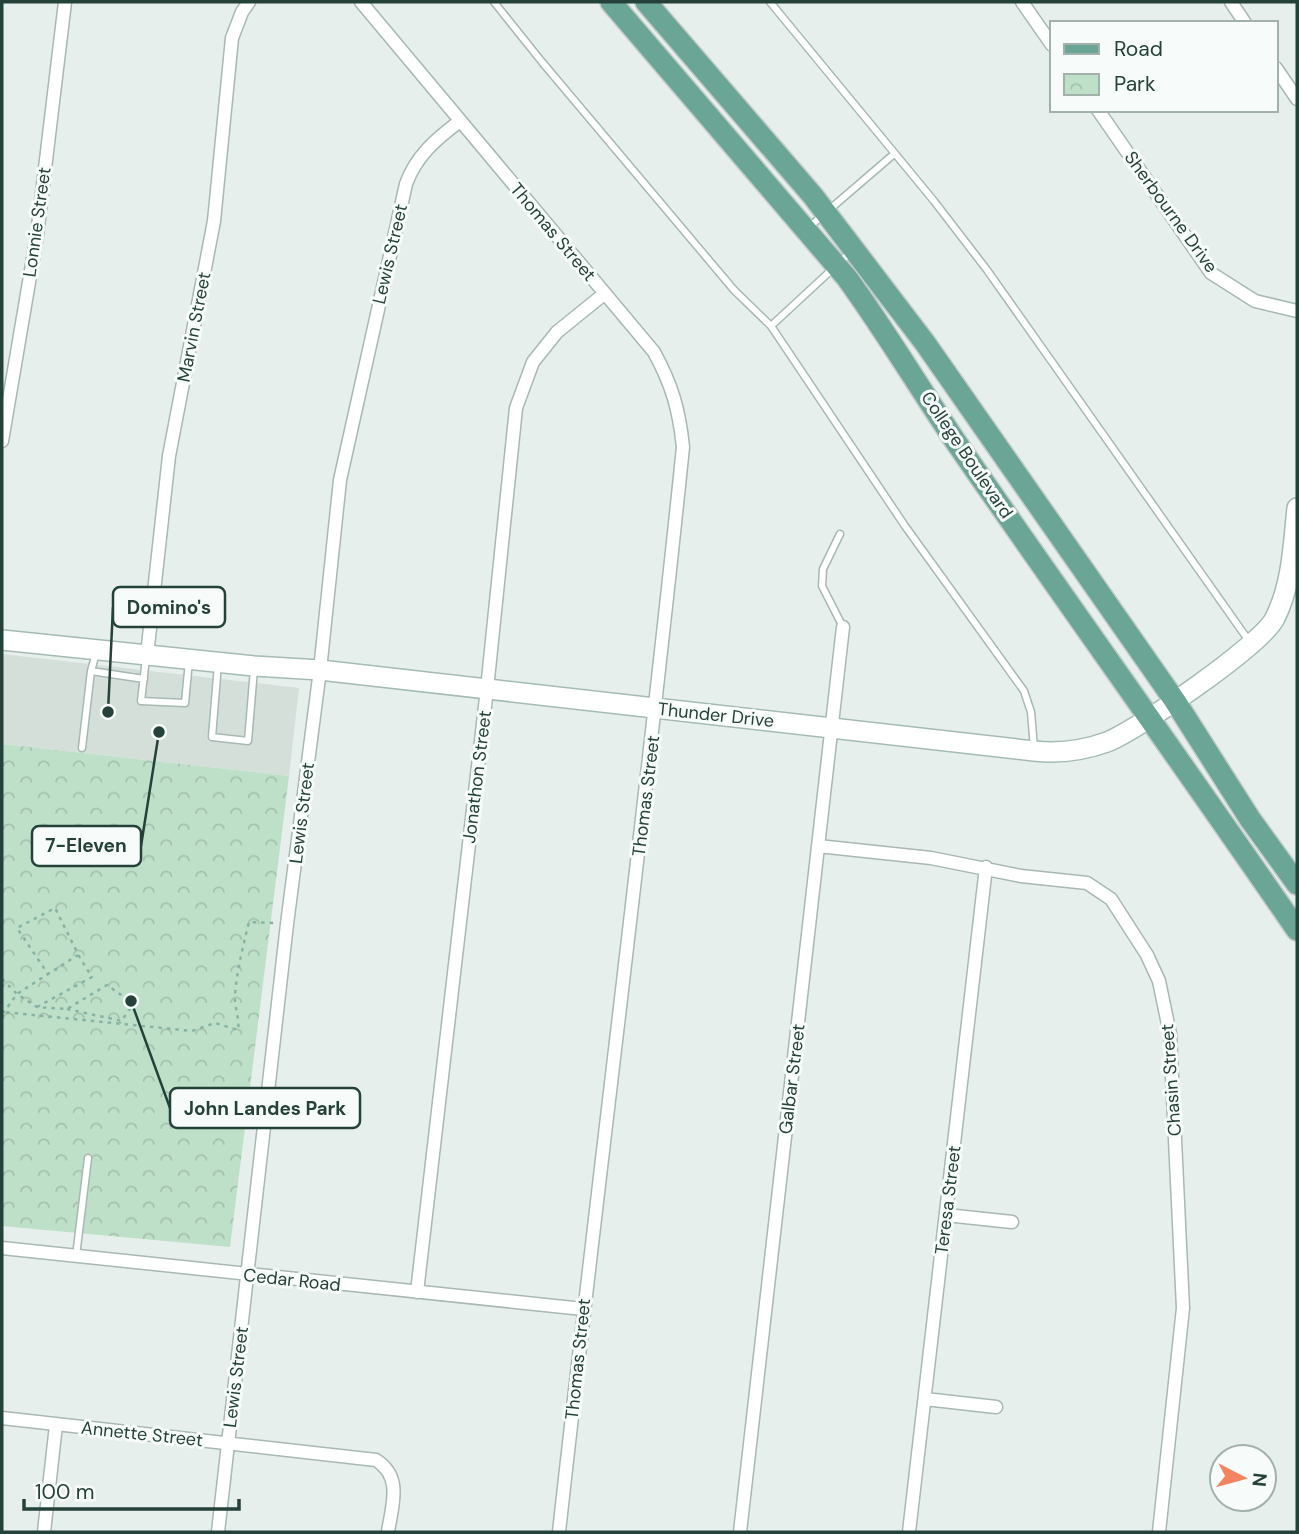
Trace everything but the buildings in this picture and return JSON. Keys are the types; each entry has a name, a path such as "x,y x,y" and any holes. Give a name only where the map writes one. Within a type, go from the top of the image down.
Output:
{"main road":[{"name":"College Boulevard","path":"611,2 837,266 880,324 957,443 1297,930"},
{"name":"College Boulevard","path":"646,2 825,212 925,343 1175,701 1250,819 1297,884"}],"street":[{"name":"Lonnie Street","path":"2,441 37,234 65,2"},
{"name":"Marvin Street","path":"147,655 169,456 214,221 232,38 249,2"},
{"name":"Thomas Street","path":"360,2 654,352 669,379 680,422 683,447 656,709 583,1309 559,1532"},
{"path":"1022,2 1050,42"},
{"path":"1231,2 1244,21"},
{"path":"1278,71 1297,99"},
{"name":"Sherbourne Drive","path":"1099,112 1211,273 1255,301 1297,311"},
{"name":"Lewis Street","path":"218,1532 340,480 405,184 412,168 432,142 460,121"},
{"name":"Jonathon Street","path":"417,1292 487,689 516,408 533,362 557,332 604,294"},
{"name":"Thunder Drive","path":"2,640 218,663 320,670 1034,751 1072,752 1110,741 1175,701 1252,645 1274,621 1288,584 1297,508"},
{"name":"Galbar Street","path":"740,1532 843,627"},
{"name":"Chasin Street","path":"818,846 931,858 1021,876 1087,883 1111,899 1147,955 1159,981 1170,1034 1183,1308 1159,1532"},
{"name":"Teresa Street","path":"909,1532 986,867"},
{"path":"946,1215 1012,1222"},
{"name":"Cedar Road","path":"2,1248 248,1276 583,1309"},
{"path":"925,1399 996,1406"},
{"name":"Annette Street","path":"2,1418 376,1460 388,1467 394,1481 388,1532"},
{"path":"44,1532 56,1424"}],"lane":[{"path":"494,2 734,290 771,326 905,526 1024,691 1031,712 1034,751"},
{"path":"771,2 987,270 1252,645"},
{"path":"806,229 894,154"},
{"path":"771,326 854,248"},
{"path":"840,534 823,569 822,586 843,627"},
{"path":"82,748 91,671 97,650"},
{"path":"147,655 141,701 185,704 189,659"},
{"path":"218,663 212,737 248,741 254,666"},
{"path":"91,671 144,679"},
{"path":"76,1256 88,1158"}],"path":[{"path":"37,1007 92,976 78,955 55,908 17,928 48,974"},
{"path":"3,1012 192,1031 215,1023 238,1030 235,997 249,922 287,924"},
{"path":"2,1018 3,1012 17,995 78,955"},
{"path":"2,979 17,995 37,1007 66,1009 121,1022"},
{"path":"66,1009 107,985 135,1005 128,1010 121,1022"}],"shaded area":[{"path":"2,654 299,688 289,776 2,744"}],"green space":[{"path":"2,744 289,776 230,1247 2,1226"}],"place":[{"name":"Domino's","path":"108,712"},
{"name":"7-Eleven","path":"159,732"},
{"name":"John Landes Park","path":"131,1001"}]}
